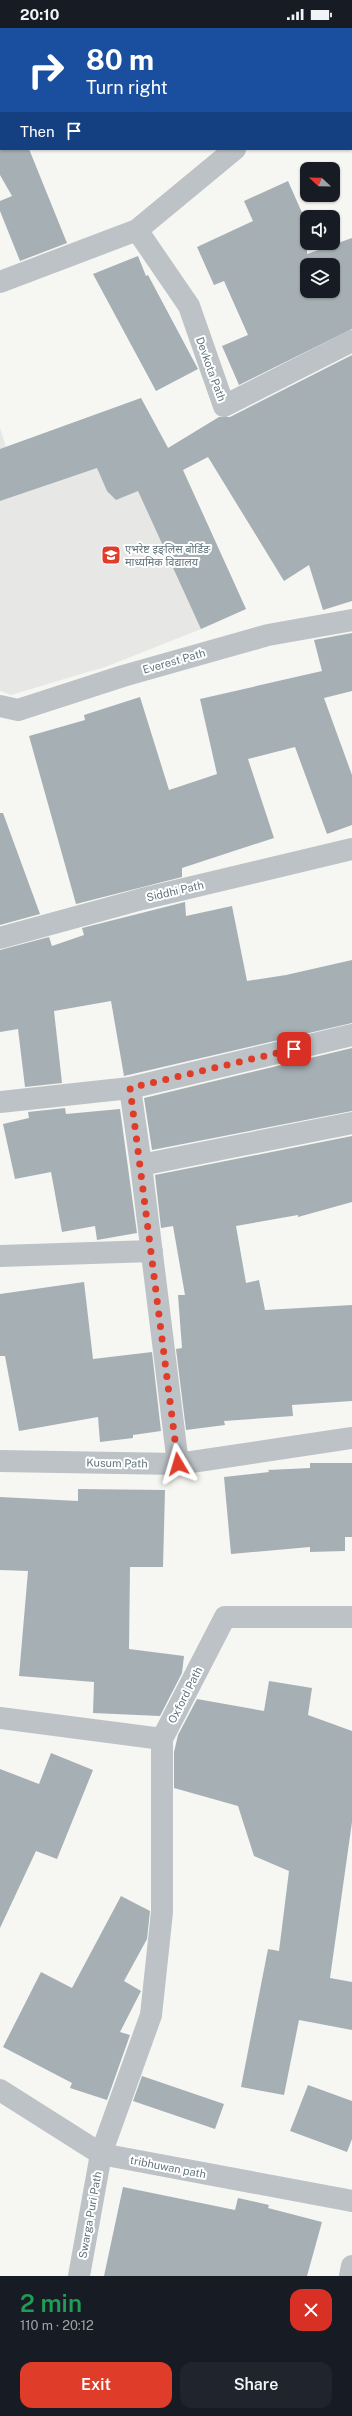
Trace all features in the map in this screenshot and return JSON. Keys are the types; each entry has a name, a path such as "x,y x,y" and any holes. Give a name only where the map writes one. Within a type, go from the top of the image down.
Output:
{"street":[{"path":"0,282 137,230 234,150"},
{"name":"Devkota Path","path":"137,230 189,306 224,406 352,341"},
{"name":"Everest Path","path":"0,706 18,710 123,676 268,635 352,620"},
{"name":"Siddhi Path","path":"0,938 142,899 352,849"},
{"path":"0,1102 130,1088 352,1035"},
{"path":"130,1088 152,1250 178,1464"},
{"path":"141,1165 352,1123"},
{"path":"0,1256 152,1250"},
{"name":"Kusum Path","path":"0,1461 178,1464 352,1438"},
{"name":"Oxford Path","path":"162,1739 225,1617 352,1617"},
{"path":"0,1718 162,1739"},
{"name":"Swarga Puri Path","path":"79,2276 101,2154 151,2015 162,1912 162,1739"},
{"name":"tribhuwan path","path":"0,2090 101,2154 352,2201"},
{"path":"350,2276 352,2266"}],"shaded area":[{"name":"एभरेष्ट इङ्लिस बोर्डिङ माध्यमिक विद्यालय","path":"141,398 197,501 246,609 201,629 108,666 11,695 0,691 0,428 6,447"}],"building":[{"path":"0,150 29,150 67,243 20,261 0,211 0,201 12,196 0,175"},
{"path":"288,181 301,210 300,250 307,250 307,254 318,250 340,250 340,242 352,238 352,329 239,385 222,346 248,335 224,281 214,285 197,247 253,221 244,201"},
{"path":"138,256 146,276 148,275 198,369 156,391 93,274"},
{"path":"352,355 352,601 323,610 309,565 284,581 208,457 183,470 246,609 201,629 138,491 116,500 107,491 97,468 0,501 0,449 141,398 168,448 219,417 230,417"},
{"path":"352,633 352,691 324,698 352,775 352,825 327,834 295,747 248,759 274,838 182,868 182,877 76,904 29,736 85,720 84,715 140,697 169,790 217,774 200,699 322,671 314,640"},
{"path":"0,813 3,813 40,914 0,925"},
{"path":"185,902 186,916 232,906 247,981 286,975 352,960 352,1023 124,1076 111,1001 54,1011 62,1083 25,1087 18,1029 0,1032 0,950 49,937 52,946 84,935 82,928"},
{"path":"352,1048 352,1111 152,1150 144,1098"},
{"path":"65,1108 66,1114 120,1109 137,1233 97,1240 95,1226 62,1232 51,1172 15,1179 3,1124 29,1118 28,1112"},
{"path":"352,1136 352,1202 298,1217 298,1215 236,1226 246,1283 259,1280 265,1310 352,1305 352,1401 292,1405 293,1416 224,1421 225,1425 186,1430 176,1349 182,1348 178,1295 185,1295 173,1226 161,1228 155,1175"},
{"path":"84,1282 93,1359 152,1352 161,1431 133,1435 133,1438 100,1442 98,1417 19,1431 5,1356 0,1356 0,1294"},
{"path":"310,1463 352,1463 352,1537 345,1537 345,1551 310,1552 310,1547 231,1554 224,1477 269,1472 268,1470 310,1468"},
{"path":"78,1489 165,1490 163,1567 130,1567 129,1649 184,1656 182,1673 160,1716 93,1713 94,1682 19,1676 28,1571 0,1570 0,1497 78,1501"},
{"path":"269,1681 312,1688 308,1715 352,1731 352,1822 330,1978 352,1982 352,2030 299,2020 284,2095 241,2087 268,1949 279,1951 289,1871 254,1856 238,1806 174,1788 174,1752 178,1735 197,1699 264,1711"},
{"path":"51,1753 93,1770 57,1859 36,1851 0,1928 0,1769 39,1784"},
{"path":"121,1896 150,1911 147,1939 124,1981 141,1991 120,2032 130,2035 107,2100 70,2088 72,2083 3,2047 41,1972 72,1988"},
{"path":"142,2076 224,2104 215,2129 133,2101"},
{"path":"308,2085 352,2101 352,2139 347,2152 290,2131"},
{"path":"123,2187 235,2210 238,2198 269,2205 268,2208 322,2222 307,2276 104,2276"}],"place":[{"name":"एभरेष्ट इङ्लिस बोर्डिङ माध्यमिक विद्यालय","path":"111,555"}],"route":[{"path":"178,1464 130,1088 294,1049"}]}
